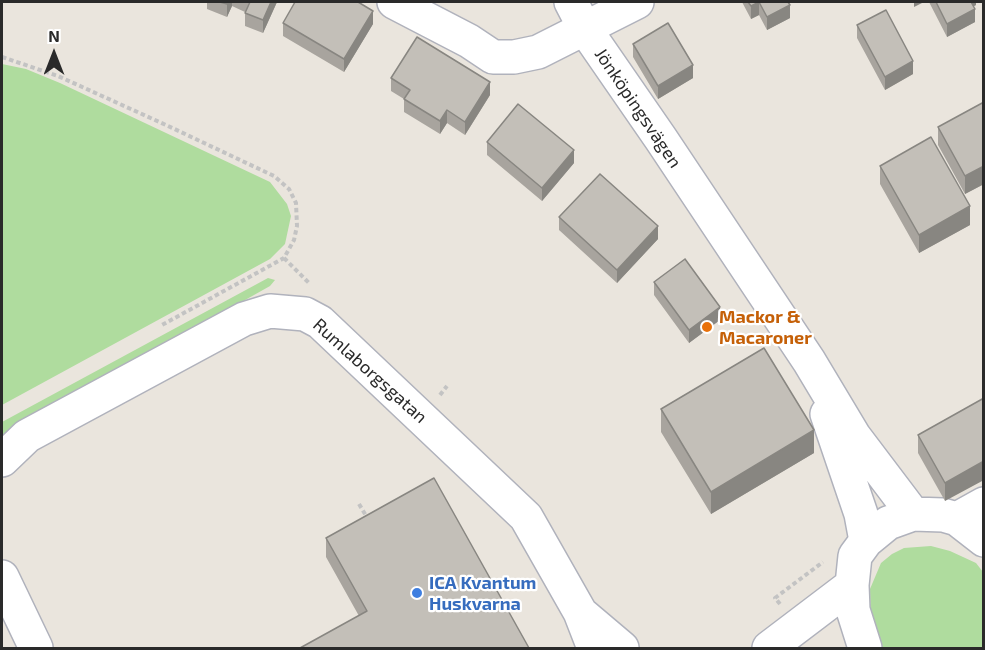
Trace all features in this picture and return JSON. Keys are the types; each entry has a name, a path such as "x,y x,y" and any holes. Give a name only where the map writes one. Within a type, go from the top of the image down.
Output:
{"street":[{"name":"Jönköpingsvägen","path":"394,2 469,41 493,57 514,57 538,52 578,15 808,361 854,436 913,514"},
{"path":"578,15 635,3"},
{"name":"Rumlaborgsgatan","path":"2,460 27,436 244,319 270,311 305,314 320,322 526,517 580,612 594,648"},
{"name":"Jönköpingsvägen","path":"808,361 861,514 866,541"},
{"path":"865,648 853,610 852,585 855,556 866,541 888,523 913,514 943,515 970,511 984,540"},
{"path":"2,577 36,648"},
{"path":"769,648 852,585"},
{"name":"Rumlaborgsgatan","path":"580,612 622,648"}],"path":[{"path":"2,57 58,76 274,176 289,189 296,203 297,226 294,240 284,258 316,289"},
{"path":"359,504 369,522"}],"green space":[{"path":"2,64 26,69 60,83 270,182 287,204 291,216 285,244 270,259 2,405"},
{"path":"268,278 275,280 270,286 2,437 2,422"},
{"path":"931,546 950,551 976,563 983,572 983,648 881,648 878,645 871,624 870,589 881,563 904,548"}],"building":[{"path":"250,2 271,2 263,20 245,13"},
{"path":"295,2 358,2 373,11 344,59 283,23"},
{"path":"759,2 788,2 790,5 767,17"},
{"path":"936,2 971,2 975,9 947,24"},
{"path":"886,10 913,61 885,77 857,25"},
{"path":"668,23 693,65 658,86 633,44"},
{"path":"417,37 490,82 465,122 447,110 440,121 404,99 410,90 391,78"},
{"path":"984,102 984,166 965,176 938,127"},
{"path":"518,104 574,150 542,188 487,142"},
{"path":"931,137 970,206 919,235 880,166"},
{"path":"600,174 658,226 617,270 559,217"},
{"path":"685,259 720,307 689,330 654,282"},
{"path":"764,348 814,430 711,492 661,409"},
{"path":"984,398 984,461 945,483 918,435"},
{"name":"ICA Kvantum Huskvarna","path":"434,478 529,648 300,648 367,611 326,538"}],"place":[{"name":"Mackor & Macaroner","path":"707,327"},
{"name":"ICA Kvantum Huskvarna","path":"417,593"}]}
